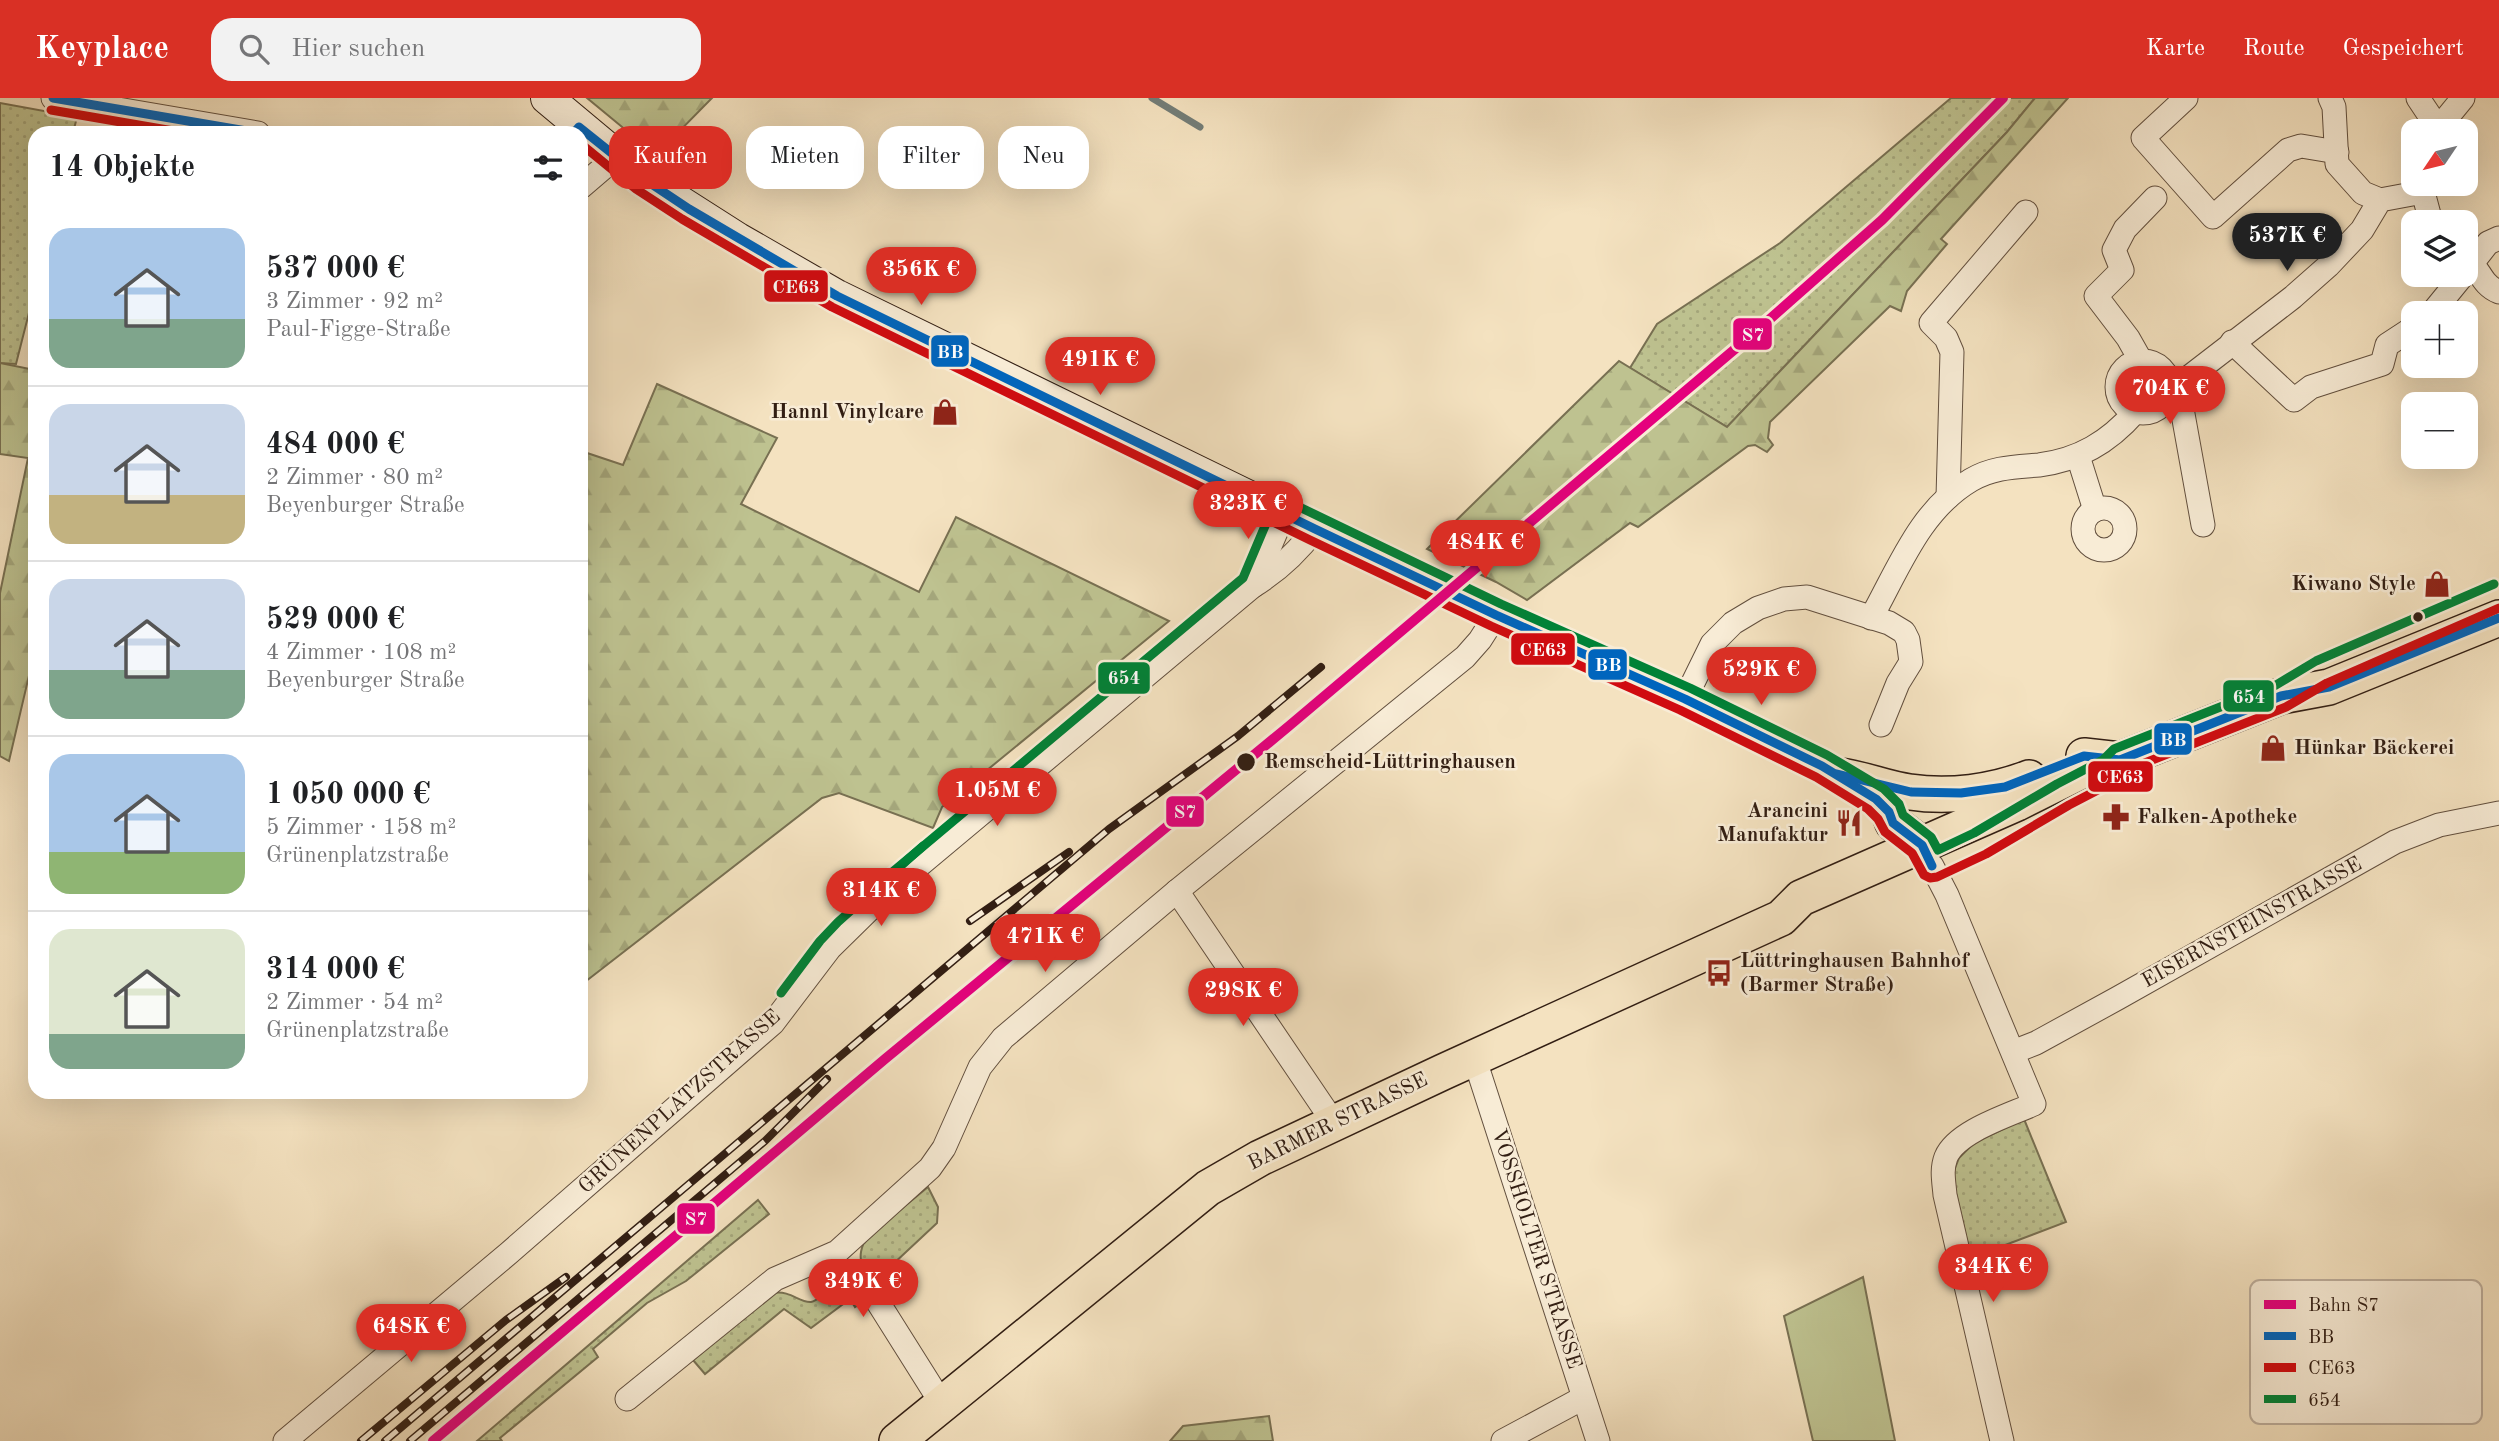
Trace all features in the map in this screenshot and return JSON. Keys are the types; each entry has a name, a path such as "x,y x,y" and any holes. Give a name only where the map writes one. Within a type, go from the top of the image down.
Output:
{"main road":[{"path":"547,98 573,126"},
{"path":"588,138 609,152"},
{"path":"661,189 689,209 837,296 1089,421 1496,615 1685,699 1840,776 1876,799 1889,812 1893,823 1927,855"},
{"name":"BARMER STRASSE","path":"897,1441 1208,1188 1260,1158 1474,1057 1781,918 1810,918 2017,803 2113,759 2281,696 2321,673 2499,595"},
{"name":"BARMER STRASSE","path":"2281,696 2329,687 2499,618"},
{"path":"1840,776 1863,779 1911,792 1972,792 2005,787 2084,756 2113,759"},
{"path":"1889,788 1903,796 1919,816 1927,855"}],"street":[{"path":"53,98 217,126"},
{"path":"2186,98 2143,138 2213,217 2288,150 2301,146 2337,152"},
{"path":"2330,98 2334,107 2337,164 2363,193 2380,200 2401,194"},
{"path":"2418,98 2430,119"},
{"path":"2446,119 2463,98"},
{"path":"588,181 609,163"},
{"path":"2141,361 2128,338 2096,296 2122,270 2114,250 2125,229 2155,198"},
{"path":"2203,525 2181,403 2169,389 2161,368 2155,364 2141,361 2125,368 2117,384 2121,401 2135,412 2154,410 2164,402 2169,389 2184,381 2293,297 2328,266 2362,230 2380,200"},
{"path":"1948,497 1952,352 1946,338 1931,323 2026,212"},
{"path":"2478,254 2488,243 2499,238"},
{"path":"2478,278 2487,287 2499,292"},
{"path":"2441,301 2452,287"},
{"path":"2232,342 2294,400 2311,387 2382,364 2387,345 2401,336"},
{"path":"1871,618 1921,527 1948,497 1985,473 2010,466 2041,464 2078,456 2103,443 2135,412"},
{"path":"2078,456 2095,510"},
{"name":"GRÜNENPLATZSTRASSE","path":"1253,586 1284,513"},
{"name":"GRÜNENPLATZSTRASSE","path":"285,1441 509,1253 774,1023 830,948 885,894 1253,586 1286,563 1300,550 1315,529"},
{"path":"1685,699 1712,644 1733,622 1784,598 1807,597 1889,623 1904,632 1911,662 1898,683 1881,725"},
{"path":"627,1399 775,1279 837,1252 930,1168 944,1148 979,1067 1003,1038 1177,891 1465,657 1496,615"},
{"name":"EISERNSTEINSTRASSE","path":"2013,1052 2036,1044 2395,842 2439,825 2499,813"},
{"path":"1927,855 2034,1104 1959,1140 1947,1155 1943,1174 1945,1195 2002,1441"},
{"path":"1177,891 1334,1123"},
{"name":"VOSSHOLTER STRASSE","path":"1474,1057 1598,1441"},
{"path":"869,1288 942,1404"},
{"path":"1503,1441 1583,1398"}],"green space":[{"path":"587,98 712,98 684,126 621,126"},
{"path":"1951,98 2035,98 2007,132 1727,427 1630,368 1657,324 1780,243"},
{"path":"2035,98 2068,98 1941,239 1947,244 1907,291 1901,311 1890,306 1770,422 1768,438 1773,445 1767,452 1755,445 1748,446 1638,527 1630,523 1527,600 1427,549 1619,361 1727,427 2007,132"},
{"path":"0,103 77,117 75,126 28,126 28,317 16,364 0,363"},
{"path":"0,363 28,369 28,458 0,454"},
{"path":"657,384 777,438 741,504 919,592 956,517 1169,621 942,807 933,828 839,793 822,798 588,980 588,453 623,465"},
{"path":"28,458 28,680 9,761 0,756 0,593"},
{"path":"2024,1119 2066,1222 1971,1258 1952,1176 1959,1158 1974,1143"},
{"path":"928,1187 938,1207 937,1223 891,1266 898,1279 855,1307 850,1299 811,1328 784,1309 705,1374 693,1360 773,1293 785,1293 811,1302 862,1267 861,1251 867,1237"},
{"path":"758,1200 769,1214 686,1281 647,1303 593,1349 598,1357 500,1438 502,1441 477,1441"},
{"path":"1863,1277 1895,1441 1813,1441 1784,1316"},
{"path":"1269,1416 1273,1441 1170,1441 1183,1426"}],"waterway":[{"path":"1152,98 1200,127"}],"railway":[{"path":"385,1441 1109,829 1238,736 1321,667"},
{"path":"970,921 1069,852"},
{"path":"410,1441 765,1141 827,1079"},
{"path":"361,1441 506,1320 566,1277"}],"rail line":[{"name":"S7","path":"433,1441 885,1059 1289,726 1754,333 1882,220 2003,98"}],"transit line":[{"name":"BB","path":"53,98 217,126"},
{"name":"CE63","path":"51,110 144,126"},
{"name":"BB","path":"588,134 644,179 689,209 837,296 1315,529 1496,615 1685,699 1822,766 1876,799 1889,812 1893,823 1922,845 1932,866"},
{"name":"CE63","path":"588,150 636,189 682,219 832,307 1310,540 1491,626 1680,710 1816,777 1868,809 1885,832 1912,853 1924,875 1930,878 1986,854 2117,780 2127,770 2286,707 2327,683 2499,608"},
{"name":"654","path":"877,885 1243,578 1273,507 1282,501 1501,604 1690,688 1827,755 1884,789 1899,804 1903,815 1931,837 1938,850 1974,833 2103,760 2114,749 2276,685 2316,661 2494,584"},
{"name":"BB","path":"1837,774 1911,792 1961,793 2005,787 2084,756 2120,760 2281,696 2329,687 2499,618"},
{"name":"654","path":"781,993 820,941 838,922 923,846"}],"place":[{"name":"Hannl Vinylcare","path":"945,412"},
{"name":"Kiwano Style","path":"2437,584"},
{"name":"Hünkar Bäckerei","path":"2273,748"},
{"name":"Remscheid-Lüttringhausen","path":"1246,762"},
{"name":"Falken-Apotheke","path":"2116,817"},
{"name":"Arancini Manufaktur","path":"1849,823"},
{"name":"Lüttringhausen Bahnhof (Barmer Straße)","path":"1719,973"}]}
